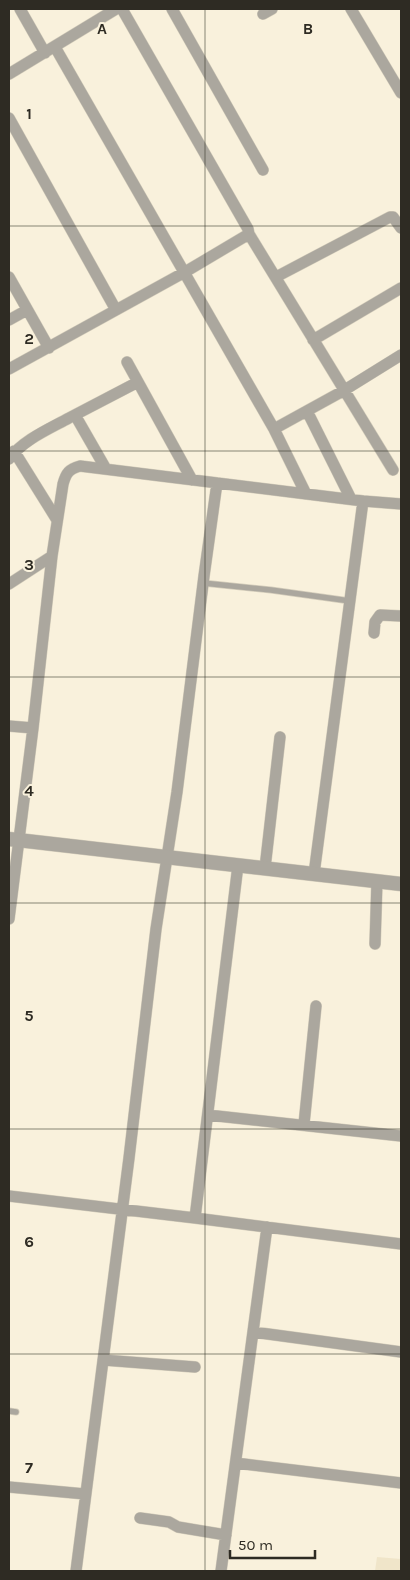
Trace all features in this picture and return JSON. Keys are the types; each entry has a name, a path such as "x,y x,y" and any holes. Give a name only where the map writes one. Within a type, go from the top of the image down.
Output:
{"street":[{"path":"20,9 50,50 185,272 274,429 306,494"},
{"path":"9,74 116,9"},
{"path":"122,9 248,229 249,234 343,391 393,470"},
{"path":"172,9 263,170"},
{"path":"351,9 401,93"},
{"path":"9,118 116,310"},
{"path":"276,277 390,217 393,217 401,228"},
{"path":"9,369 185,272 249,234"},
{"path":"9,277 49,348"},
{"path":"313,340 401,288"},
{"path":"9,320 27,310"},
{"path":"274,429 343,391 401,355"},
{"path":"127,362 192,480"},
{"path":"57,520 11,455 46,431 138,382"},
{"path":"307,411 351,499"},
{"path":"75,415 106,469"},
{"path":"9,919 14,840 33,728 52,556 63,484 66,474 71,468 80,466 401,504"},
{"path":"76,1571 166,857 177,792 203,583 218,483"},
{"path":"314,874 363,501"},
{"path":"9,584 52,556"},
{"path":"374,632 375,622 380,615 401,616"},
{"path":"9,726 33,728"},
{"path":"265,868 280,737"},
{"path":"14,840 401,884"},
{"path":"195,1218 238,865"},
{"path":"376,944 377,881"},
{"path":"304,1124 316,1006"},
{"path":"208,1115 401,1136"},
{"path":"9,1196 401,1244"},
{"path":"222,1571 267,1227"},
{"path":"253,1332 401,1352"},
{"path":"103,1360 195,1367"},
{"path":"236,1463 401,1483"},
{"path":"9,1487 86,1494"},
{"path":"140,1518 169,1522 178,1527 226,1535"}],"lane":[{"path":"203,583 350,601"},
{"path":"9,1411 16,1412"}],"shaded area":[{"path":"377,1557 401,1559 401,1571 375,1571"}]}
